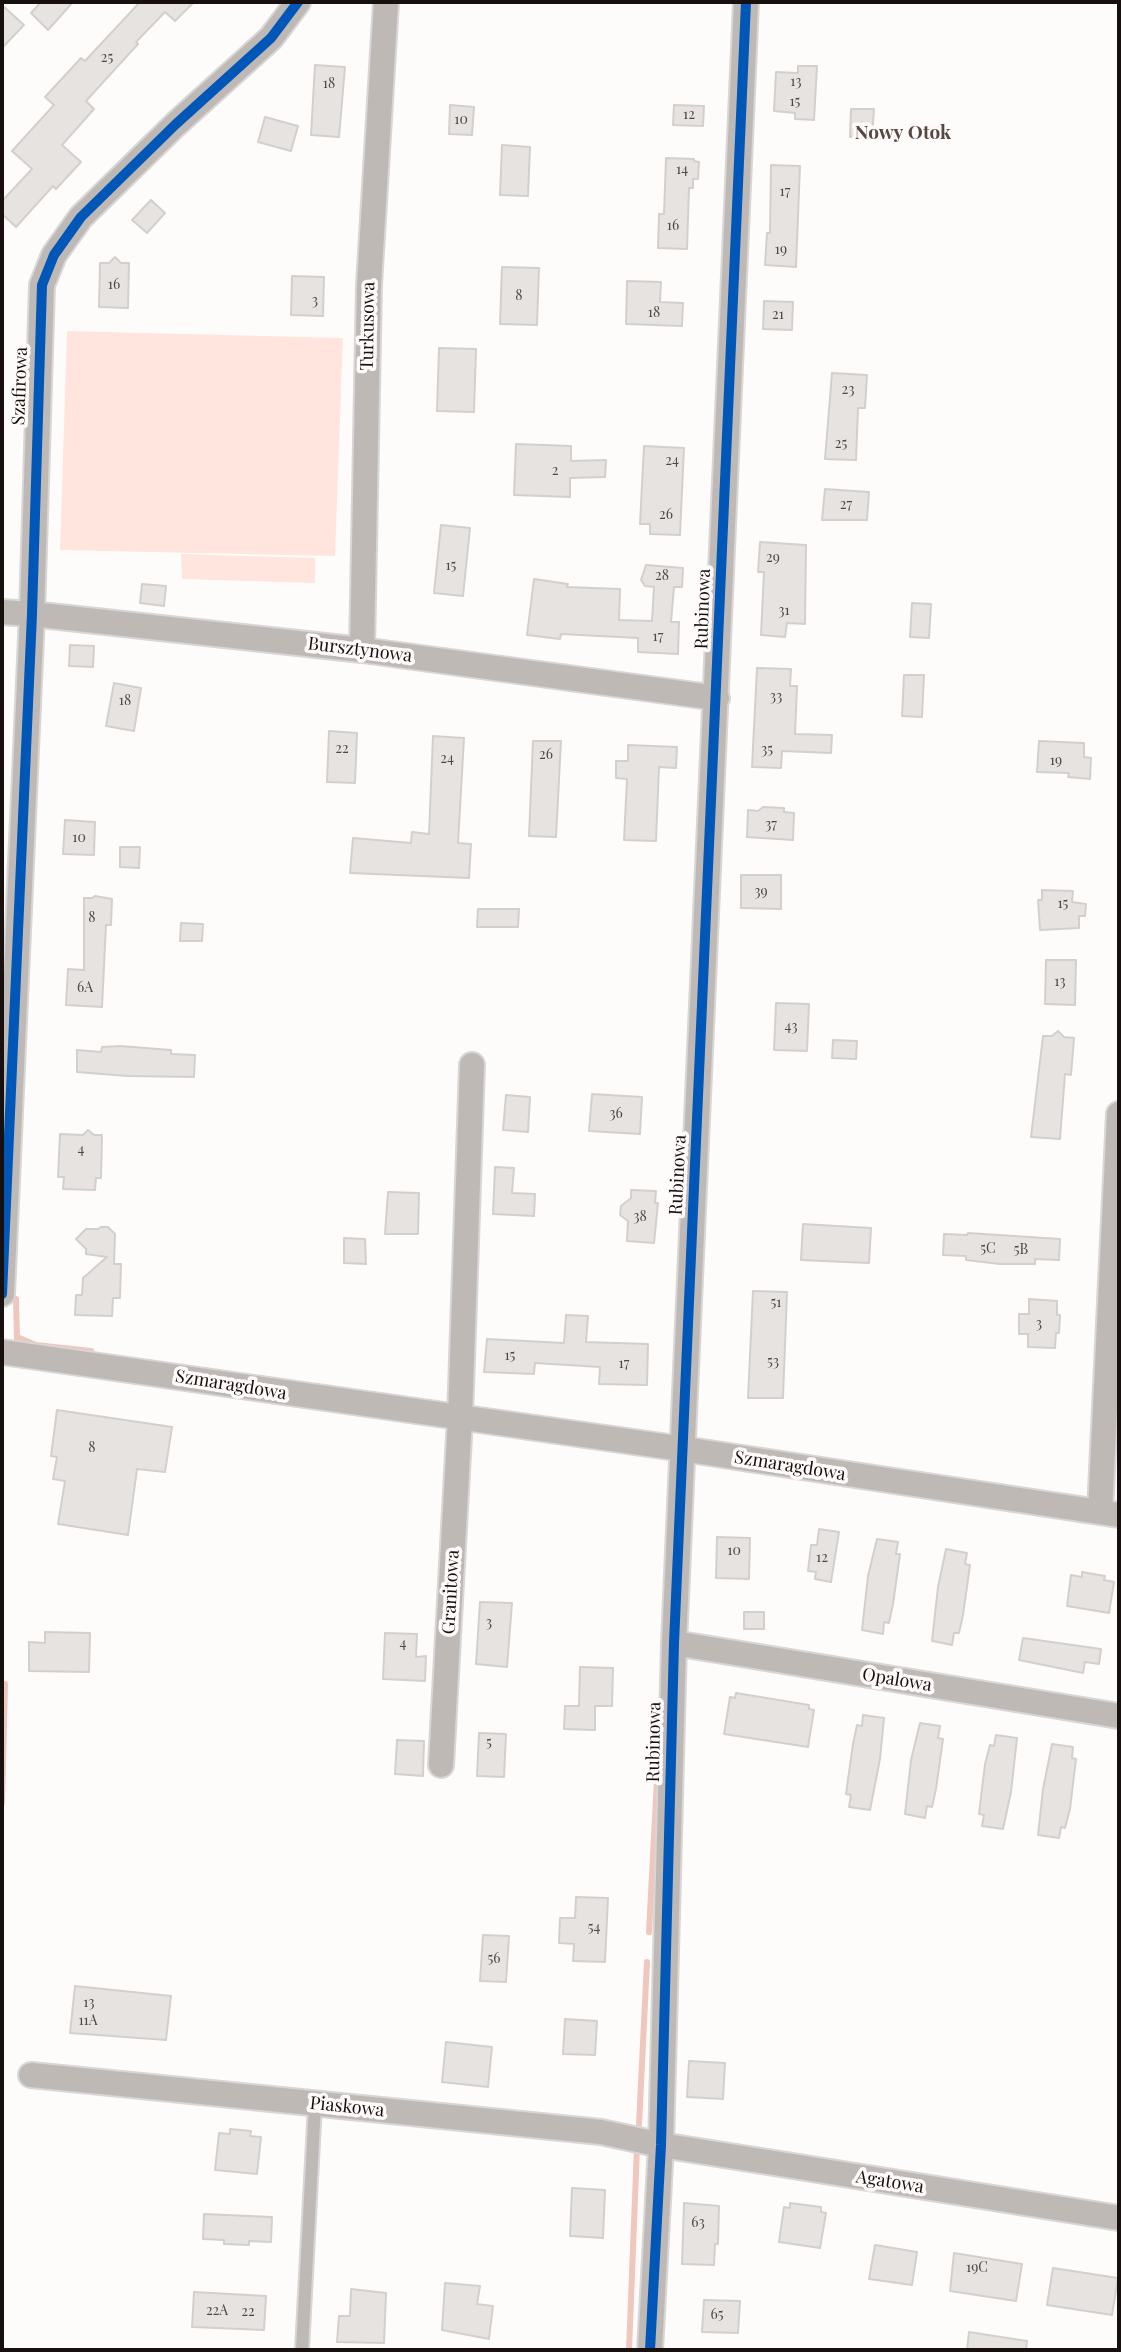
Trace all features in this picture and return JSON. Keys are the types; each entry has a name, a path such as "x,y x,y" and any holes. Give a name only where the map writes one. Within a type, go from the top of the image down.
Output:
{"street":[{"name":"Szafirowa","path":"2,1294 32,614 42,285 54,255 81,217 176,124 271,38 298,2"},
{"name":"Turkusowa","path":"362,650 369,285 386,2"},
{"name":"Rubinowa","path":"650,2350 661,2145 674,1643 746,2"},
{"name":"Bursztynowa","path":"2,612 362,650 717,698"},
{"path":"460,1418 472,1065"},
{"path":"1110,1513 1119,1114"},
{"name":"Szmaragdowa","path":"2,1352 1110,1513"},
{"name":"Granitowa","path":"441,1765 460,1418"},
{"name":"Opalowa","path":"674,1643 1119,1716"},
{"name":"Piaskowa","path":"32,2075 601,2132 661,2145"},
{"name":"Agatowa","path":"661,2145 1119,2218"}],"lane":[{"path":"302,2350 315,2104"}],"shaded area":[{"path":"67,331 343,338 335,556 60,550"},
{"path":"181,554 315,558 315,583 182,579"}],"building":[{"path":"41,2 73,2 48,30 31,13"},
{"path":"140,2 194,2 175,21 165,12 86,101 94,109 62,145 81,162 56,189 53,186 16,227 2,214 2,201 32,169 12,151 54,105 45,97 81,58 85,61"},
{"path":"2,5 24,25 2,48"},
{"path":"315,65 345,67 339,137 311,135"},
{"path":"798,66 817,66 814,120 795,119 795,113 774,111 776,72 798,73"},
{"path":"450,105 474,107 472,135 449,134"},
{"path":"674,105 704,106 703,126 673,125"},
{"path":"851,109 874,109 872,138 850,137"},
{"path":"265,117 298,126 291,151 258,142"},
{"path":"502,145 530,147 528,196 500,195"},
{"path":"666,158 694,159 699,162 698,179 693,179 693,188 689,188 687,249 658,248 659,214 664,214"},
{"path":"771,165 800,166 796,267 765,265 767,233 770,233"},
{"path":"151,200 165,213 147,233 132,220"},
{"path":"115,257 121,263 129,263 128,308 99,307 100,263 109,263"},
{"path":"502,267 539,268 537,325 500,324"},
{"path":"292,276 324,277 323,316 291,315"},
{"path":"627,281 661,282 660,302 683,303 682,326 626,324"},
{"path":"764,301 793,302 792,330 763,329"},
{"path":"439,348 476,349 474,412 437,411"},
{"path":"832,373 867,375 865,408 858,408 856,460 825,459"},
{"path":"516,444 571,446 571,461 606,460 605,477 570,478 570,497 514,495"},
{"path":"644,446 684,448 680,535 650,534 650,524 640,524"},
{"path":"825,489 869,492 867,520 822,520"},
{"path":"441,525 470,528 463,596 434,593"},
{"path":"760,542 806,545 805,624 787,623 785,637 761,635 764,572 758,572"},
{"path":"646,565 683,568 682,587 674,587 671,622 679,622 678,654 638,652 638,638 561,634 560,639 527,635 534,579 568,584 567,587 620,589 619,620 652,621 654,587 645,586 641,580"},
{"path":"142,584 166,586 164,606 140,603"},
{"path":"912,603 931,604 929,638 910,637"},
{"path":"70,645 94,646 93,667 69,666"},
{"path":"757,668 791,669 790,686 797,686 795,734 832,735 831,753 782,751 781,768 752,767"},
{"path":"904,675 924,675 922,717 902,716"},
{"path":"114,683 141,688 134,731 106,726"},
{"path":"329,731 357,733 355,783 327,782"},
{"path":"433,736 464,738 458,843 471,844 469,878 350,873 353,838 411,843 412,832 429,834"},
{"path":"533,741 561,741 556,837 529,836"},
{"path":"1039,741 1084,743 1084,757 1091,758 1090,779 1068,777 1069,773 1037,772"},
{"path":"628,745 677,747 676,768 659,767 656,841 624,840 627,779 616,778 616,761 628,761"},
{"path":"763,807 784,808 784,812 794,813 793,840 747,837 748,810 758,811"},
{"path":"65,820 95,822 94,855 63,854"},
{"path":"120,847 140,847 139,868 120,867"},
{"path":"741,875 781,875 781,909 741,908"},
{"path":"1042,890 1073,891 1072,902 1086,904 1085,916 1079,916 1079,928 1040,930 1038,900 1042,900"},
{"path":"95,896 112,899 111,925 106,925 102,1007 66,1005 68,969 84,970 84,898"},
{"path":"478,909 519,909 518,927 477,927"},
{"path":"181,923 203,924 202,941 180,941"},
{"path":"1046,960 1076,960 1075,1005 1045,1004"},
{"path":"776,1003 809,1004 807,1051 774,1050"},
{"path":"1058,1031 1064,1037 1074,1038 1071,1075 1065,1074 1060,1139 1031,1137 1043,1036 1052,1036"},
{"path":"833,1040 857,1041 856,1059 832,1058"},
{"path":"102,1047 171,1050 171,1054 195,1055 194,1077 77,1072 77,1050 101,1052"},
{"path":"592,1094 642,1097 640,1134 589,1131"},
{"path":"506,1095 530,1097 528,1132 503,1130"},
{"path":"88,1130 94,1135 102,1135 101,1178 96,1178 95,1190 63,1189 64,1177 58,1177 60,1134 83,1135"},
{"path":"495,1167 514,1168 512,1193 535,1194 534,1216 493,1214"},
{"path":"631,1190 656,1191 655,1203 658,1203 654,1243 627,1241 628,1221 620,1215 621,1206 631,1198"},
{"path":"388,1192 419,1193 418,1234 385,1234"},
{"path":"803,1224 871,1228 869,1263 801,1260"},
{"path":"108,1227 115,1234 114,1264 121,1264 120,1298 113,1298 112,1316 75,1315 76,1295 82,1295 83,1278 107,1257 86,1254 86,1249 76,1239 86,1229"},
{"path":"944,1234 1060,1239 1059,1260 1035,1259 1035,1264 1000,1264 966,1260 966,1256 943,1255"},
{"path":"344,1238 365,1239 366,1264 344,1263"},
{"path":"753,1291 787,1292 783,1398 748,1398"},
{"path":"1029,1299 1057,1301 1057,1315 1060,1315 1055,1348 1028,1347 1028,1334 1019,1334 1019,1314 1029,1314"},
{"path":"566,1315 588,1316 586,1342 648,1344 647,1385 599,1384 600,1367 535,1363 534,1374 484,1372 487,1339 564,1343"},
{"path":"57,1410 172,1427 165,1472 137,1469 128,1535 58,1524 65,1481 53,1479 57,1457 51,1456"},
{"path":"819,1529 839,1532 831,1582 815,1579 816,1572 808,1571 811,1545 817,1545"},
{"path":"717,1537 750,1538 749,1579 716,1578"},
{"path":"877,1539 898,1542 896,1554 900,1554 889,1623 884,1622 883,1634 862,1630 868,1576"},
{"path":"946,1549 967,1553 965,1564 970,1565 959,1633 954,1633 952,1645 932,1641 938,1587"},
{"path":"1082,1572 1105,1576 1104,1580 1114,1582 1109,1613 1067,1606 1071,1575 1082,1577"},
{"path":"480,1602 512,1603 507,1667 476,1664"},
{"path":"744,1612 764,1612 764,1629 744,1629"},
{"path":"45,1632 90,1633 89,1672 29,1671 29,1642 45,1643"},
{"path":"385,1633 417,1634 416,1657 426,1656 425,1681 383,1679"},
{"path":"1023,1638 1101,1649 1099,1664 1085,1662 1083,1673 1019,1660"},
{"path":"580,1667 613,1668 612,1706 595,1706 595,1730 564,1729 565,1706 579,1706"},
{"path":"736,1693 809,1705 809,1709 814,1710 808,1747 724,1734 730,1697 735,1698"},
{"path":"863,1715 884,1718 880,1759 870,1810 849,1807 851,1795 846,1794 857,1725 862,1726"},
{"path":"920,1723 940,1726 938,1738 943,1739 932,1807 927,1806 925,1818 905,1814 911,1760"},
{"path":"479,1733 506,1734 504,1777 477,1776"},
{"path":"996,1735 1017,1738 1011,1792 1003,1829 982,1826 984,1815 979,1814 985,1764"},
{"path":"397,1740 424,1741 423,1776 395,1774"},
{"path":"1052,1744 1073,1747 1072,1758 1076,1759 1070,1809 1059,1838 1038,1835"},
{"path":"576,1897 608,1898 605,1962 573,1961 574,1944 559,1943 560,1918 575,1918"},
{"path":"483,1935 509,1936 506,1982 480,1981"},
{"path":"75,1986 171,1996 166,2040 70,2033"},
{"path":"565,2019 597,2021 595,2055 563,2054"},
{"path":"446,2042 492,2047 488,2087 442,2082"},
{"path":"689,2061 725,2063 723,2099 687,2097"},
{"path":"230,2129 251,2131 250,2136 261,2137 257,2174 215,2170 219,2133 230,2134"},
{"path":"572,2188 605,2190 603,2238 570,2236"},
{"path":"684,2203 719,2206 718,2244 715,2244 714,2265 682,2264"},
{"path":"790,2203 821,2207 821,2212 826,2213 820,2248 779,2242 784,2207 790,2208"},
{"path":"204,2214 272,2217 271,2242 224,2244 224,2240 203,2239"},
{"path":"875,2245 917,2252 912,2285 869,2279"},
{"path":"954,2253 1022,2264 1016,2301 950,2291"},
{"path":"1053,2268 1118,2278 1112,2315 1047,2305"},
{"path":"445,2283 480,2286 477,2304 493,2306 489,2339 442,2330"},
{"path":"351,2289 386,2293 384,2343 337,2342 339,2316 350,2316"},
{"path":"194,2292 266,2296 264,2330 192,2327"},
{"path":"704,2300 740,2301 738,2333 702,2332"},
{"path":"969,2332 1027,2341 1026,2350 967,2350"}],"waterway":[{"path":"16,1299 17,1339"},
{"path":"17,1337 36,1345 91,1351"},
{"path":"2,1803 5,1684"},
{"path":"649,1932 660,1723"},
{"path":"639,2124 647,1962"},
{"path":"629,2350 637,2147"}],"cycle path":[{"path":"2,1294 32,614 42,285 54,255 81,217 176,124 271,38 298,2"},
{"path":"650,2350 661,2145 674,1643 746,2"}],"district":[{"name":"Nowy Otok","path":"903,133"}]}
